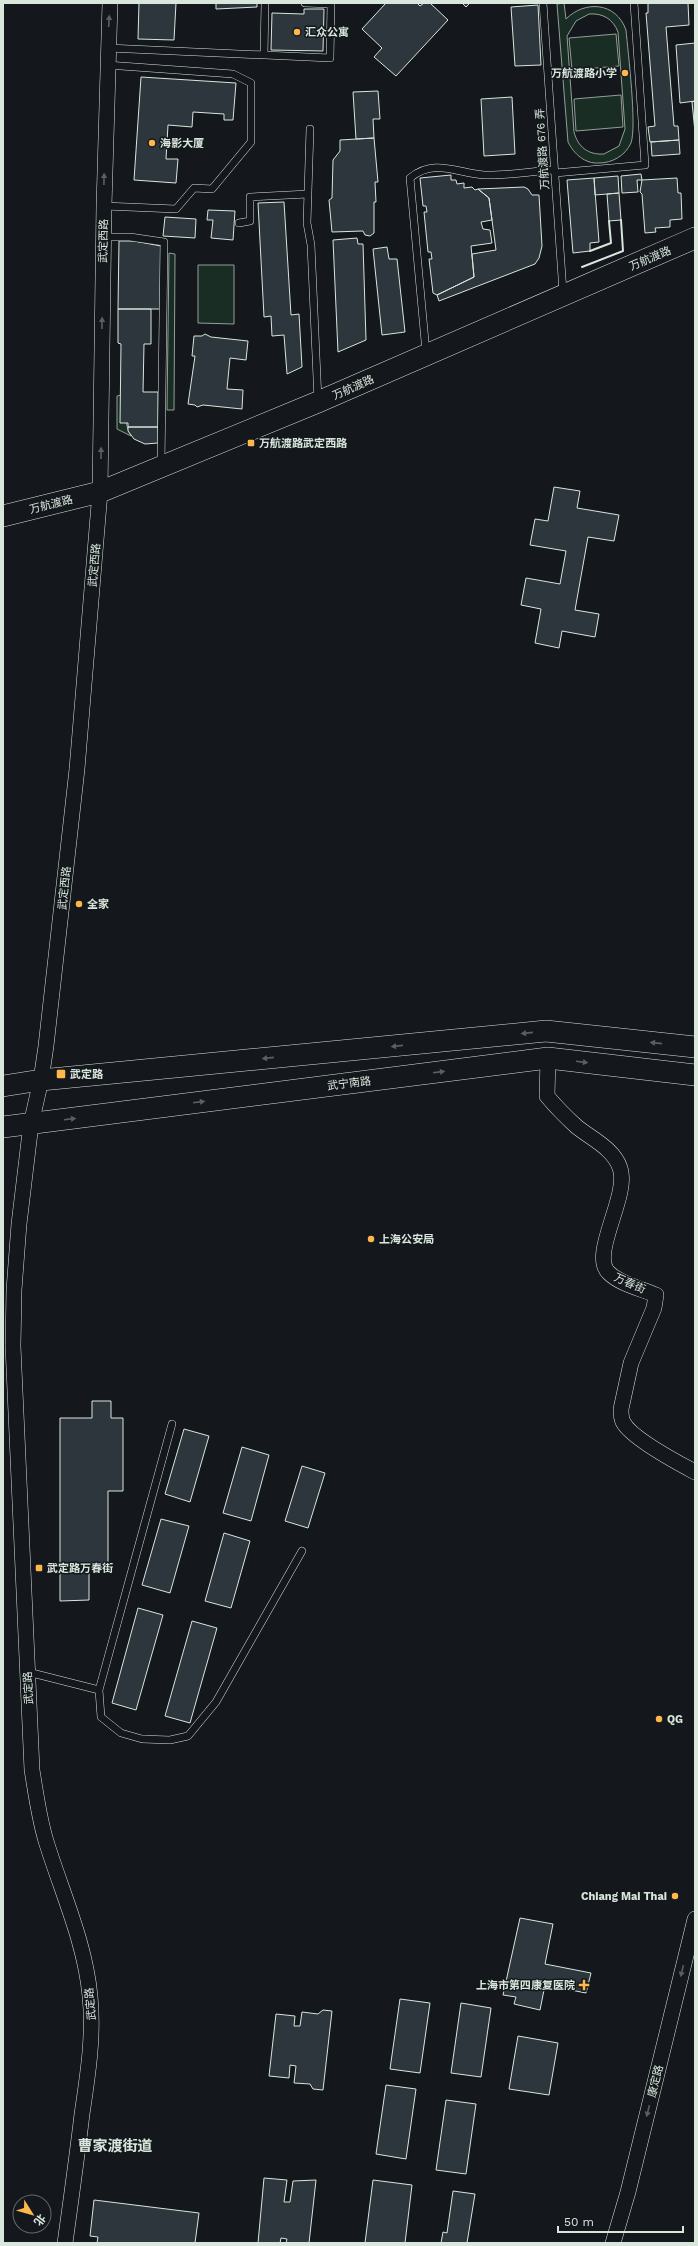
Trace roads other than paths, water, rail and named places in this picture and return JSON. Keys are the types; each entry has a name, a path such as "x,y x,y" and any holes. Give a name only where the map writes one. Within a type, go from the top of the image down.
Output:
{"main road":[{"name":"万航渡路","path":"3,516 100,492 318,402 563,294 695,238"},
{"path":"3,1086 41,1080 546,1031 695,1047"},
{"name":"武宁南路","path":"3,1127 548,1058 695,1076"}],"street":[{"name":"武定西路","path":"31,1124 41,1080 77,769 100,492 103,237 110,3"},
{"name":"万春街","path":"548,1058 547,1096 569,1120 613,1155 622,1173 620,1192 603,1252 604,1268 614,1277 656,1295 654,1308 631,1363 621,1409 621,1417 628,1429 695,1472"},
{"name":"武定路","path":"31,1124 19,1224 14,1290 13,1346 32,1770 38,1808 46,1841 75,1925 84,1957 90,1996 92,2032 65,2243"},
{"name":"康定路","path":"613,2243 628,2192 692,1949 695,1919"}],"lane":[{"path":"264,55 265,3"},
{"path":"108,48 330,58 331,4 305,3"},
{"name":"万航渡路 676 弄","path":"543,3 563,294"},
{"path":"427,355 410,178 419,170 450,167 484,175 555,172 645,165 634,3"},
{"path":"104,206 176,209 194,188 212,189 251,142 251,83 234,74 107,65"},
{"path":"310,129 307,224 312,245 318,402"},
{"path":"238,223 246,224 250,221 250,197 308,194"},
{"path":"103,237 130,237 164,242 161,467"},
{"path":"172,1424 99,1690 101,1717 121,1733 142,1739 170,1740 188,1736 216,1702 302,1551"},
{"path":"27,1672 99,1690"}],"place":[{"name":"汇众公寓","path":"297,32"},
{"name":"万航渡路小学","path":"625,73"},
{"name":"海影大厦","path":"152,143"},
{"name":"万航渡路武定西路","path":"251,443"},
{"name":"全家","path":"79,904"},
{"name":"武定路","path":"61,1074"},
{"name":"上海公安局","path":"371,1239"},
{"name":"武定路万春街","path":"39,1568"},
{"name":"QG","path":"659,1719"},
{"name":"Chiang Mai Thai","path":"675,1896"},
{"name":"上海市第四康复医院","path":"584,1985"}],"district":[{"name":"曹家渡街道","path":"115,2146"}]}
